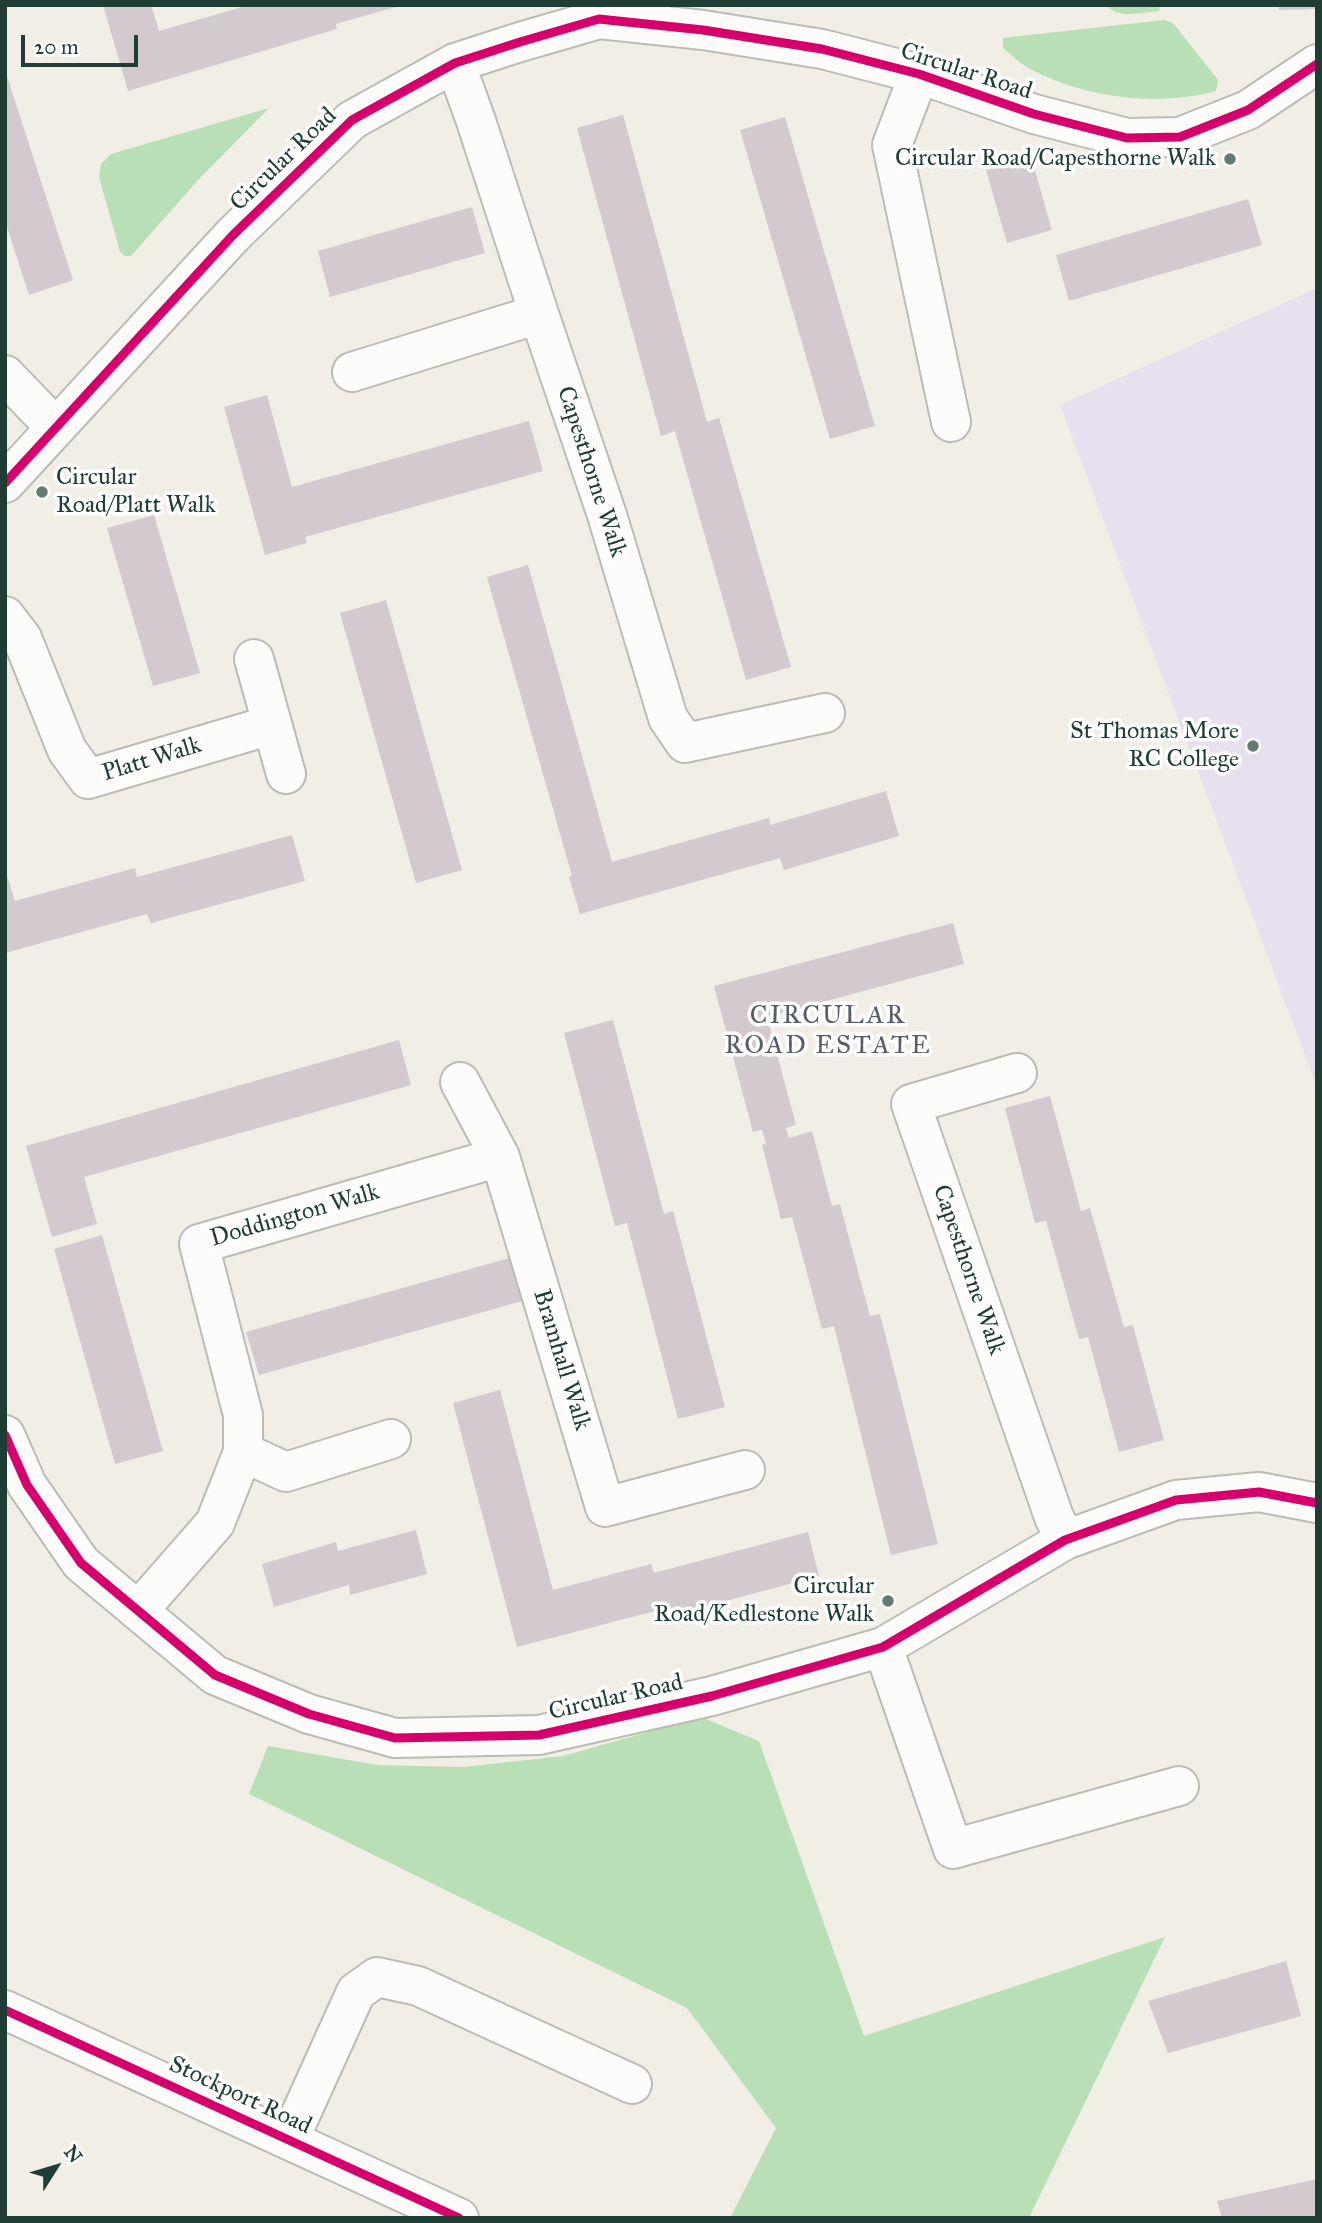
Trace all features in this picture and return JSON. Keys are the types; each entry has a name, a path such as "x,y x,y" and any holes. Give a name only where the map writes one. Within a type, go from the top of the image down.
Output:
{"main road":[{"name":"Circular Road","path":"5,482 233,235 352,120 455,63 600,12 822,49 919,74 1034,114 1127,138 1180,137 1248,110 1317,64"},
{"name":"Capesthorne Walk","path":"455,63 607,515 668,718 685,743 825,712"},
{"path":"919,74 892,145 951,422"},
{"path":"352,372 539,314"},
{"path":"5,376 55,427"},
{"name":"Platt Walk","path":"5,616 22,638 67,750 88,779 271,725"},
{"path":"254,659 286,774"},
{"name":"Capesthorne Walk","path":"1017,1073 911,1104 1054,1517 1065,1540"},
{"name":"Bramhall Walk","path":"460,1082 500,1157 605,1507 745,1470"},
{"name":"Doddington Walk","path":"138,1611 215,1523 243,1452 243,1415 199,1244 500,1157"},
{"name":"Circular Road","path":"5,1435 27,1485 81,1563 215,1675 309,1714 395,1738 539,1735 712,1696 883,1647 1065,1540 1176,1500 1259,1492 1317,1503"},
{"path":"243,1452 286,1472 391,1439"},
{"path":"883,1647 953,1849 1179,1786"},
{"path":"289,2140 356,1993 377,1977 418,1986 632,2084"},
{"name":"Stockport Road","path":"5,2010 459,2218"}],"shaded area":[{"name":"St Thomas More RC College","path":"1317,288 1317,1087 1060,405"}],"green space":[{"path":"1107,5 1160,5 1159,11 1124,14 1111,10"},
{"path":"1164,20 1173,23 1218,80 1216,91 1194,96 1147,99 1100,93 1077,88 1034,71 1003,48 1003,38"},
{"path":"269,108 198,180 131,256 120,252 99,177 101,164 111,154"},
{"path":"701,1717 759,1741 864,2036 1165,1937 1029,2218 730,2218 776,2128 687,2008 249,1794 268,1746 377,1765 463,1767 563,1756"}],"building":[{"path":"103,5 151,5 159,31 249,5 399,6 336,24 337,29 128,91"},
{"path":"1279,5 1317,5 1317,9 1279,10"},
{"path":"6,73 73,280 29,295 5,221"},
{"path":"623,115 707,422 719,418 791,667 746,680 675,431 661,436 577,128"},
{"path":"785,117 875,426 830,439 740,130"},
{"path":"1031,157 1052,230 1007,243 986,170"},
{"path":"1248,199 1262,245 1069,301 1056,255"},
{"path":"472,207 485,253 330,297 318,251"},
{"path":"267,395 292,487 529,421 543,471 305,537 307,543 265,555 224,407"},
{"path":"154,515 200,673 153,686 107,528"},
{"path":"528,565 612,862 769,818 770,825 886,791 899,836 784,870 780,858 580,914 569,877 572,876 487,577"},
{"path":"386,600 462,870 416,883 340,613"},
{"path":"292,835 305,881 151,923 147,914 5,953 5,869 15,901 135,868 137,877"},
{"path":"953,923 964,964 767,1017 796,1125 786,1128 789,1138 812,1131 832,1206 840,1204 870,1316 880,1314 938,1544 891,1555 834,1326 822,1329 792,1217 781,1219 762,1145 766,1144 762,1130 753,1132 714,986"},
{"path":"613,1020 664,1214 673,1211 725,1407 678,1419 627,1223 615,1226 564,1033"},
{"path":"399,1040 411,1085 84,1177 97,1224 52,1237 26,1146"},
{"path":"1050,1096 1081,1211 1090,1208 1124,1327 1133,1325 1164,1440 1119,1452 1088,1337 1079,1339 1046,1221 1035,1223 1005,1108"},
{"path":"102,1235 163,1451 115,1464 54,1249"},
{"path":"513,1257 526,1300 259,1375 246,1332"},
{"path":"500,1390 553,1590 651,1564 654,1573 808,1532 819,1576 666,1617 663,1609 517,1647 453,1403"},
{"path":"416,1530 427,1574 350,1595 349,1585 274,1607 262,1564 336,1542 338,1551"},
{"path":"1286,1961 1301,2016 1168,2053 1148,2001"},
{"path":"1317,2179 1317,2218 1222,2218 1217,2201"}],"cycle path":[{"path":"5,483 233,235 352,120 455,63 520,42 599,19 703,30 822,49 919,74 1034,114 1127,138 1180,137 1248,110 1317,64"},
{"path":"5,1435 27,1485 81,1563 215,1675 309,1714 395,1738 539,1735 712,1696 883,1647 1065,1540 1176,1500 1259,1492 1317,1503"},
{"path":"5,2010 459,2218"}],"place":[{"name":"Circular Road/Capesthorne Walk","path":"1230,159"},
{"name":"Circular Road/Platt Walk","path":"42,492"},
{"name":"St Thomas More RC College","path":"1253,746"},
{"name":"Circular Road/Kedlestone Walk","path":"888,1601"}],"district":[{"name":"CIRCULAR ROAD ESTATE","path":"828,1032"}]}
